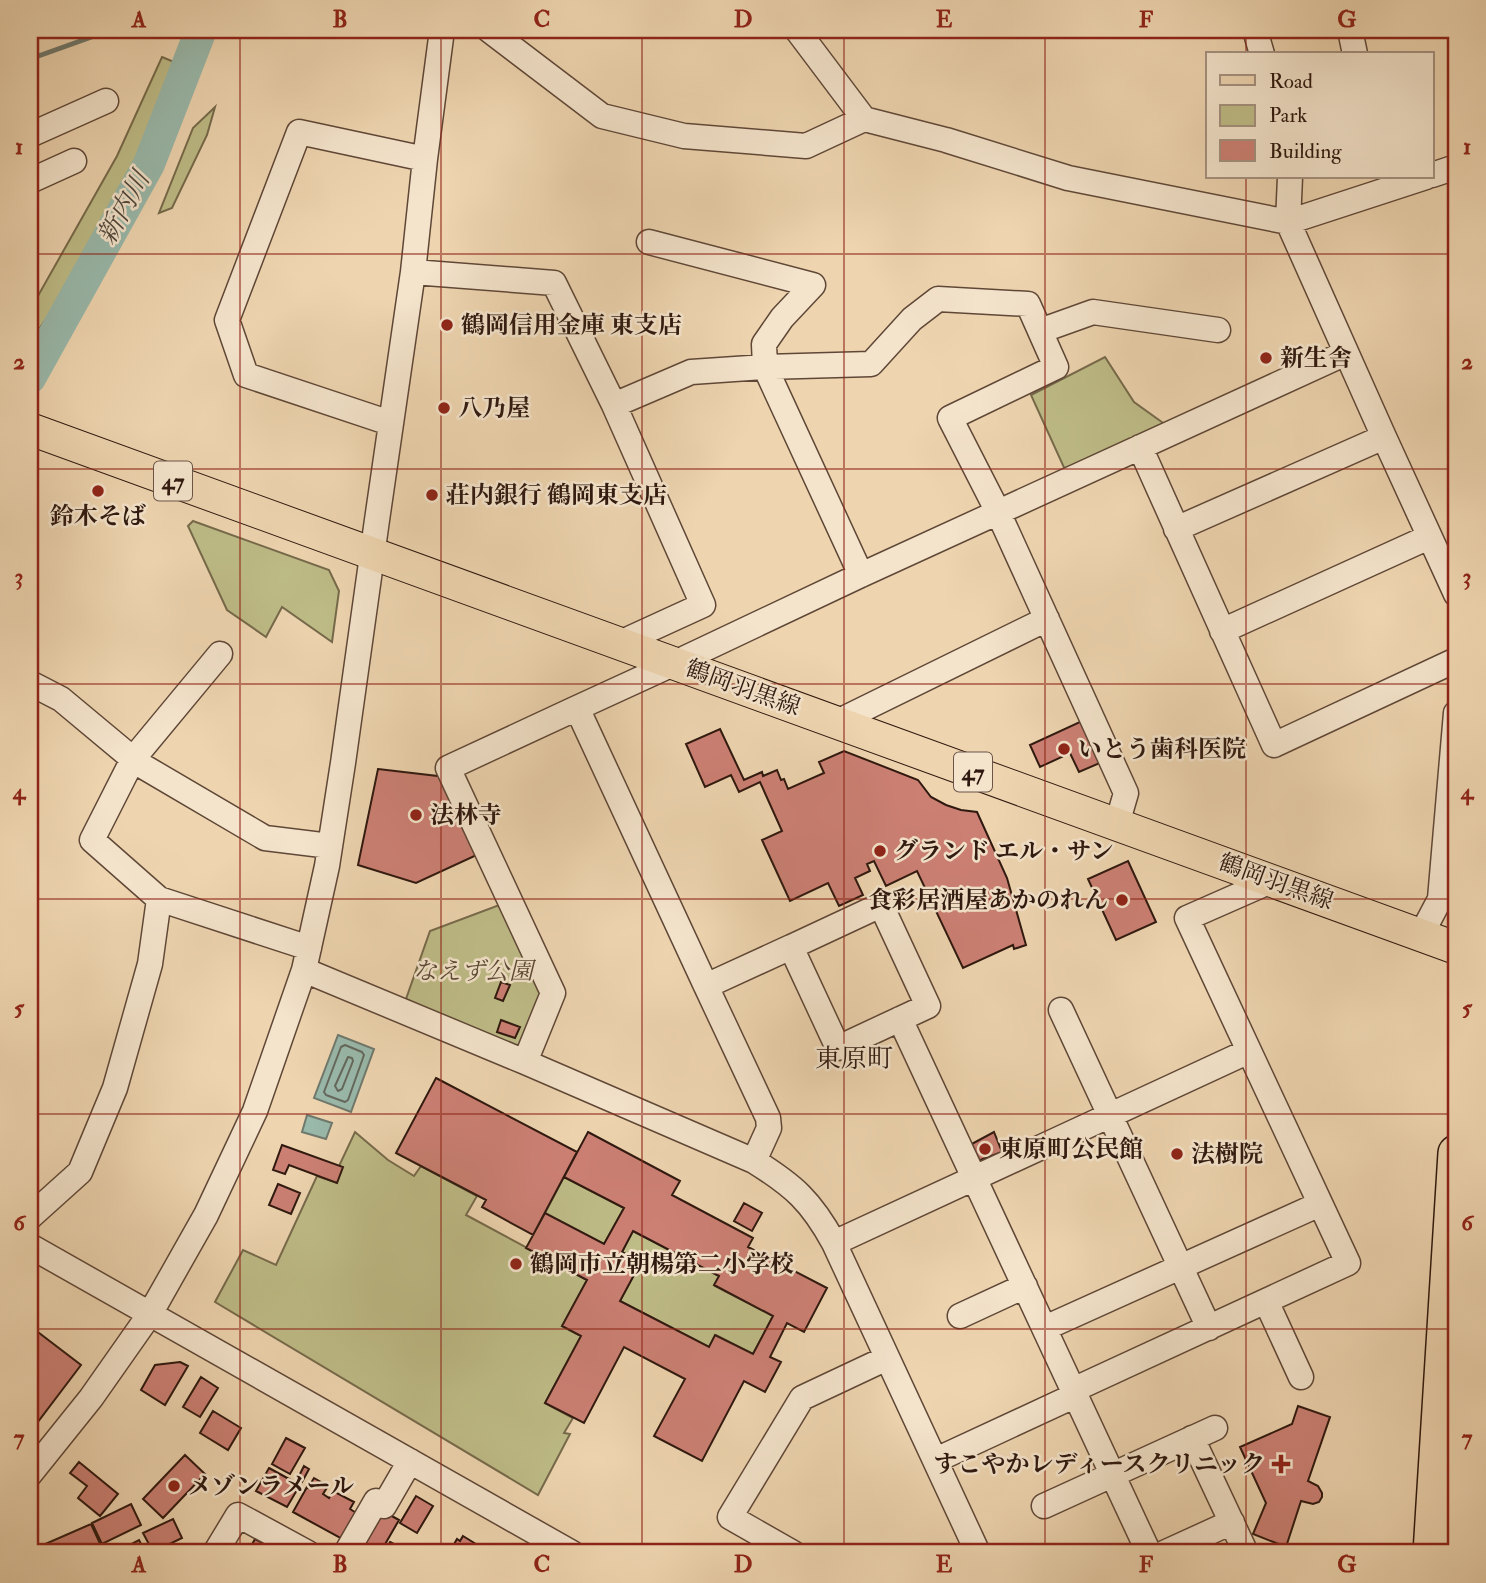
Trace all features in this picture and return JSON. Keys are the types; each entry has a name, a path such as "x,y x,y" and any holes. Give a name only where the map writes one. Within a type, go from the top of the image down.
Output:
{"highway":[{"path":"1432,1553 1456,1153"}],"main road":[{"name":"鶴岡羽黒線","path":"43,434 1456,948"}],"street":[{"path":"30,1474 91,1398 150,1314 206,1215 255,1111 307,959 330,846 343,763 413,272 442,30"},
{"path":"489,30 602,116 684,136 806,146 864,119"},
{"path":"797,30 864,119 946,140 1068,178 1288,222 1383,183 1419,178"},
{"path":"1255,30 1261,52"},
{"path":"1350,30 1356,52"},
{"path":"30,135 106,101"},
{"path":"390,423 246,375 227,320 299,132 425,159"},
{"path":"30,181 74,161"},
{"path":"1434,174 1456,167"},
{"path":"1290,178 1288,222 1456,594"},
{"path":"649,242 813,285 782,317 764,344 765,366 861,575"},
{"path":"413,272 554,284 614,405 704,605 620,643"},
{"path":"614,405 691,372 765,366 871,364 912,319 938,299 1028,304 1056,366 950,418 998,512 1126,793 1117,824"},
{"path":"1040,331 1093,312 1218,330"},
{"path":"525,1062 553,993 448,768 1346,353"},
{"path":"1177,529 1384,437"},
{"path":"1140,447 1274,745 1456,660"},
{"path":"1222,631 1429,537"},
{"path":"837,722 1047,619"},
{"path":"220,654 133,759 92,840 159,899 307,959 525,1062 754,1161 782,1178 804,1198 821,1219 834,1243 978,1553"},
{"path":"30,683 61,699 133,759 265,838 330,846"},
{"path":"577,708 768,1118 769,1128 754,1161"},
{"path":"1420,935 1440,899 1456,713"},
{"path":"936,1460 1348,1263 1187,918 1271,881"},
{"path":"30,1217 80,1172 115,1088 150,964 159,899"},
{"path":"706,986 881,905 928,1006 838,1048 791,947"},
{"path":"1061,1010 1209,1328"},
{"path":"900,1019 1149,1553"},
{"path":"834,1243 1249,1051"},
{"path":"1045,1328 1320,1204"},
{"path":"30,1247 570,1553"},
{"path":"960,1316 1025,1286"},
{"path":"1266,1301 1301,1377"},
{"path":"793,1553 730,1517 802,1398 887,1358"},
{"path":"1044,1507 1215,1428"},
{"path":"1192,1438 1247,1553"},
{"path":"346,1553 376,1501 384,1506 410,1461"},
{"path":"215,1553 239,1515 308,1553"},
{"path":"1164,1553 1232,1522"}],"green space":[{"path":"162,57 179,64 139,168 96,243 30,342 30,310 117,156"},
{"path":"215,107 207,135 172,208 159,213 193,128"},
{"path":"1105,357 1134,402 1166,425 1066,472 1031,395"},
{"path":"193,521 329,570 339,591 332,642 282,607 266,637 227,610 188,526"},
{"name":"なえず公園","path":"502,904 545,996 522,1053 406,999 430,931"},
{"path":"355,1132 388,1160 414,1176 421,1166 477,1196 466,1215 587,1280 562,1326 581,1336 545,1403 573,1418 564,1433 570,1434 538,1495 215,1302 243,1250 276,1265 317,1176 337,1183 339,1166"},
{"path":"564,1177 624,1208 604,1244 545,1213"},
{"path":"633,1231 719,1276 715,1286 773,1316 753,1354 716,1335 709,1347 620,1301 641,1262 622,1252"}],"water":[{"path":"338,1035 374,1049 351,1112 314,1098"},
{"path":"307,1115 332,1123 326,1139 302,1132"}],"building":[{"name":"いとう歯科医院","path":"1082,721 1102,762 1079,772 1070,753 1040,767 1030,745"},
{"name":"グランド エル・サン","path":"720,729 744,780 762,772 763,776 777,770 788,789 824,773 819,762 844,751 918,780 931,797 946,805 977,812 1007,878 1026,945 1014,949 1013,945 963,968 917,871 886,886 874,861 867,864 870,871 855,878 863,895 839,906 828,883 790,901 762,840 782,831 760,782 739,792 731,775 705,787 686,744"},
{"name":"法林寺","path":"378,769 446,777 481,853 416,883 358,865"},
{"name":"食彩居酒屋あかのれん","path":"1128,861 1156,922 1116,940 1088,879"},
{"path":"501,982 510,985 503,1001 495,998"},
{"path":"501,1020 520,1027 515,1038 497,1032"},
{"path":"436,1078 577,1152 533,1235 482,1207 486,1200 396,1153"},
{"path":"588,1132 680,1181 672,1195 753,1238 748,1247 827,1288 804,1332 787,1323 770,1357 781,1362 765,1392 744,1381 702,1461 654,1436 685,1379 624,1347 584,1423 545,1403 581,1336 562,1326 587,1280 526,1248 545,1213 604,1244 624,1208 564,1177","holes":["633,1231 719,1276 714,1285 773,1316 753,1354 715,1335 709,1347 620,1301 641,1262 622,1252"]},
{"name":"東原町公民館","path":"994,1132 1002,1152 975,1162 968,1146"},
{"path":"282,1145 343,1167 337,1183 289,1165 285,1174 273,1170"},
{"path":"278,1184 300,1193 291,1214 269,1205"},
{"path":"744,1203 762,1213 752,1231 734,1221"},
{"path":"30,1326 81,1365 34,1427 30,1424"},
{"path":"180,1362 188,1366 165,1405 141,1390 155,1365"},
{"path":"201,1377 218,1388 200,1417 183,1407"},
{"name":"すこやかレディースクリニック","path":"1298,1406 1330,1417 1308,1481 1318,1486 1322,1497 1319,1502 1313,1504 1301,1501 1286,1547 1253,1534 1266,1503 1240,1447 1292,1424"},
{"path":"213,1411 241,1428 228,1450 200,1433"},
{"path":"286,1438 305,1448 290,1474 272,1464"},
{"name":"メゾンラメール","path":"185,1455 205,1474 163,1518 143,1499"},
{"path":"79,1462 118,1494 100,1516 78,1498 87,1486 70,1473"},
{"path":"304,1466 309,1469 302,1482 297,1480"},
{"path":"269,1468 300,1485 287,1507 256,1491"},
{"path":"314,1478 328,1486 323,1494 329,1498 333,1491 354,1502 350,1509 358,1514 344,1540 293,1512"},
{"path":"416,1496 433,1506 417,1533 400,1523"},
{"path":"131,1504 141,1525 102,1544 92,1523"},
{"path":"379,1509 399,1520 380,1553 369,1553 358,1547"},
{"path":"173,1519 182,1538 153,1552 143,1533"},
{"path":"91,1524 103,1550 97,1553 48,1553 43,1545"},
{"path":"463,1536 476,1544 475,1553 449,1553 457,1539 460,1541"},
{"path":"255,1539 271,1547 267,1553 247,1553"},
{"path":"139,1540 144,1550 139,1553 119,1553 118,1551"},
{"path":"390,1542 411,1553 384,1553"}],"waterway":[{"path":"30,59 111,30"},
{"name":"新内川","path":"30,378 149,164 201,30"}],"place":[{"name":"鶴岡信用金庫 東支店","path":"447,325"},
{"name":"新生舎","path":"1266,358"},
{"name":"八乃屋","path":"444,408"},
{"name":"鈴木そば","path":"98,491"},
{"name":"荘内銀行 鶴岡東支店","path":"432,495"},
{"name":"いとう歯科医院","path":"1064,749"},
{"name":"法林寺","path":"416,815"},
{"name":"グランド エル・サン","path":"880,851"},
{"name":"食彩居酒屋あかのれん","path":"1122,900"},
{"name":"東原町公民館","path":"985,1149"},
{"name":"法樹院","path":"1177,1154"},
{"name":"鶴岡市立朝楊第二小学校","path":"516,1264"},
{"name":"すこやかレディースクリニック","path":"1281,1464"},
{"name":"メゾンラメール","path":"174,1486"}],"district":[{"name":"東原町","path":"854,1059"}]}
